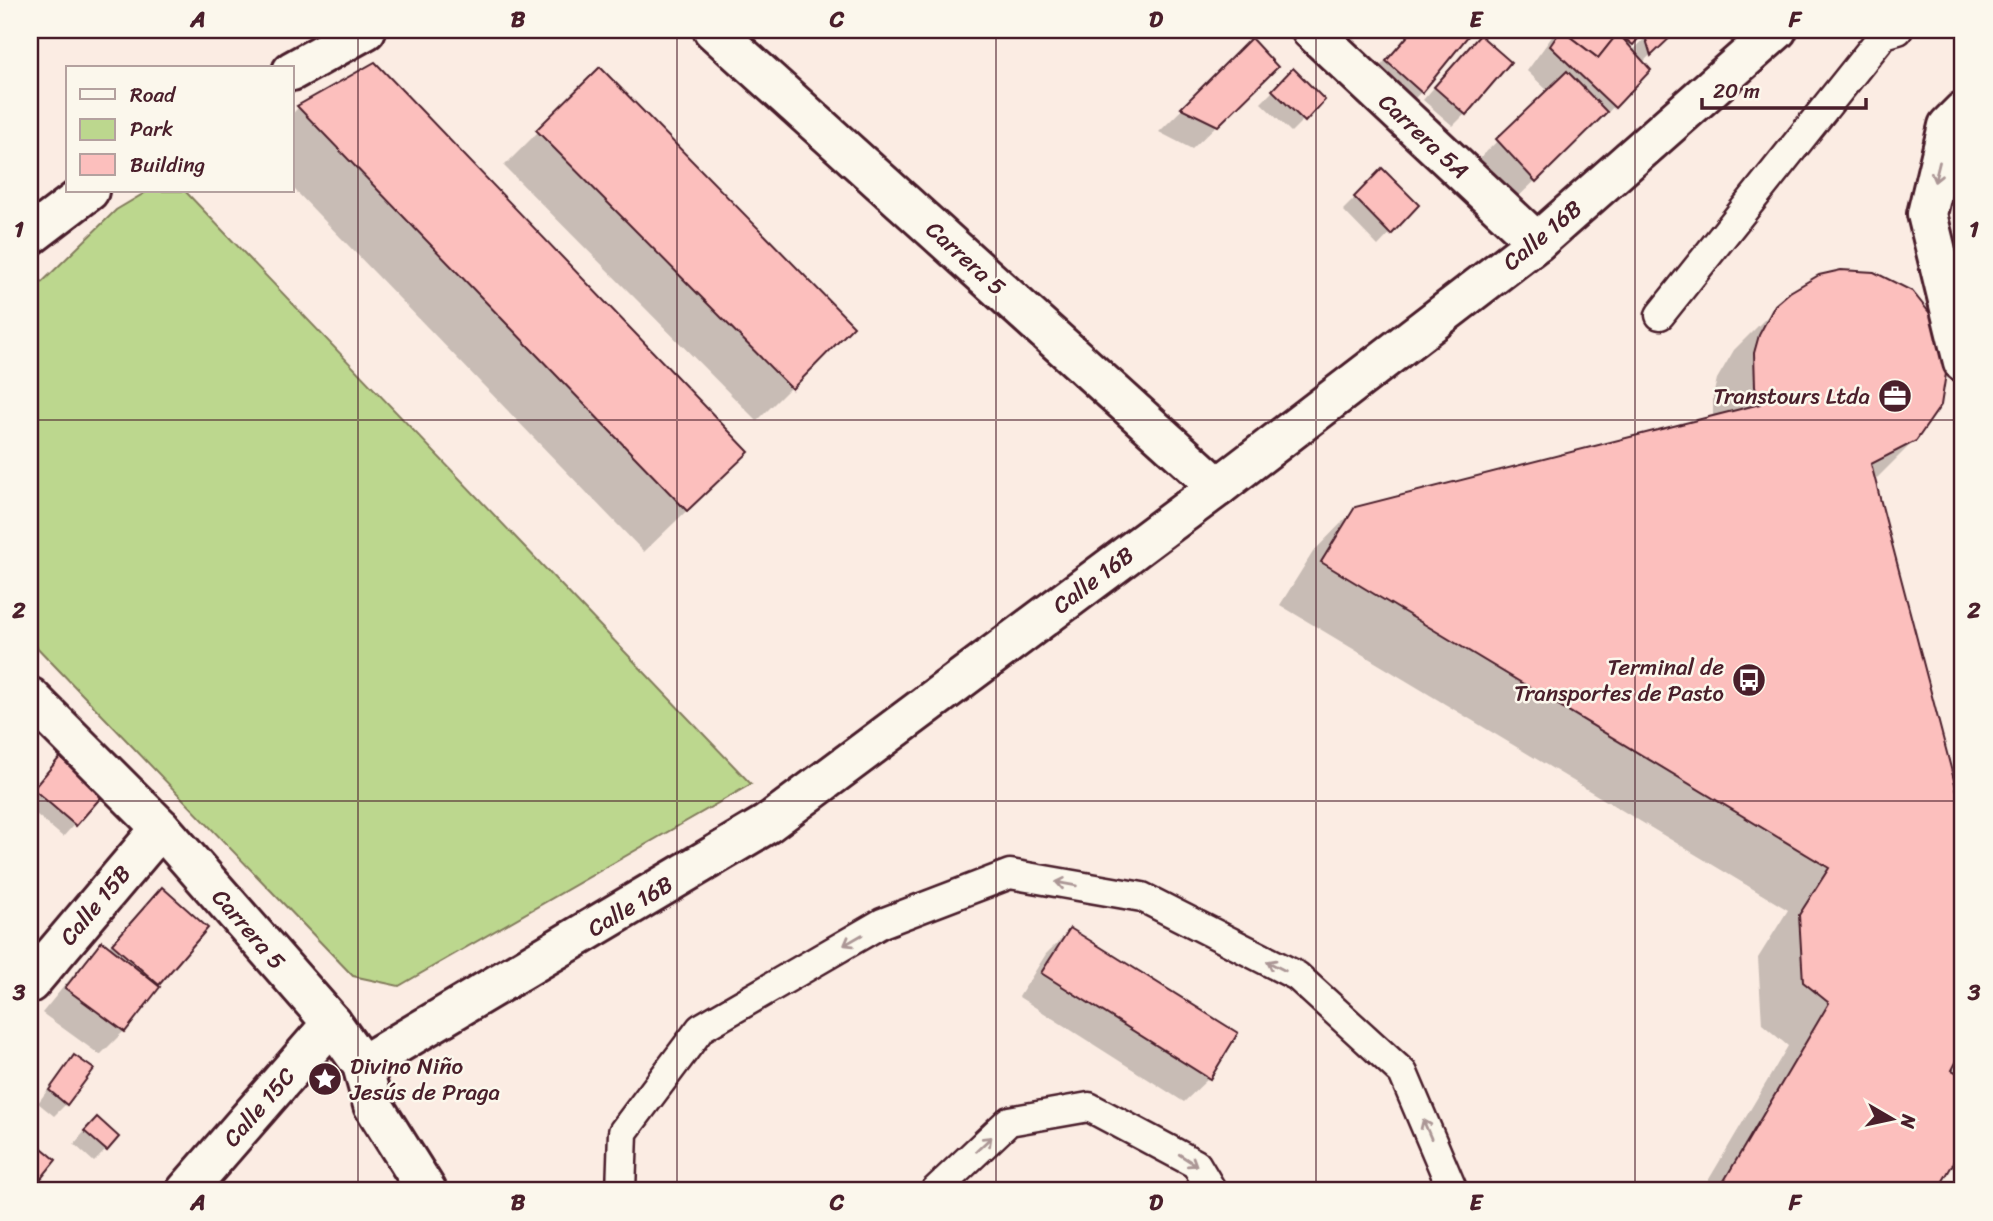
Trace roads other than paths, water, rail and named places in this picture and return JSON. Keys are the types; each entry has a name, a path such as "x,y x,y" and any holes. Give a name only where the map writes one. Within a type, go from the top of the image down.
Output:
{"street":[{"path":"294,70 366,30"},
{"name":"Carrera 5","path":"713,30 1218,487"},
{"name":"Carrera 5A","path":"1311,30 1537,242"},
{"name":"Calle 16B","path":"362,1065 767,824 1218,487 1537,242 1777,30"},
{"path":"1958,361 1927,214 1948,126 1963,111"},
{"path":"30,236 88,192"},
{"name":"Carrera 5","path":"30,697 161,828 332,1023 362,1065 373,1105 427,1191"},
{"name":"Calle 15B","path":"30,983 161,828"},
{"name":"Calle 15C","path":"186,1191 332,1023"}],"lane":[{"path":"1660,315 1884,34 1898,30"},
{"path":"621,1191 623,1132 701,1028 882,923 1010,874 1142,897 1297,976 1403,1073 1453,1191"},
{"path":"935,1191 1009,1121 1089,1107 1196,1164 1212,1191"}],"place":[{"name":"Transtours Ltda","path":"1895,396"},
{"name":"Terminal de Transportes de Pasto","path":"1749,680"},
{"name":"Divino Niño Jesús de Praga","path":"325,1079"}]}
